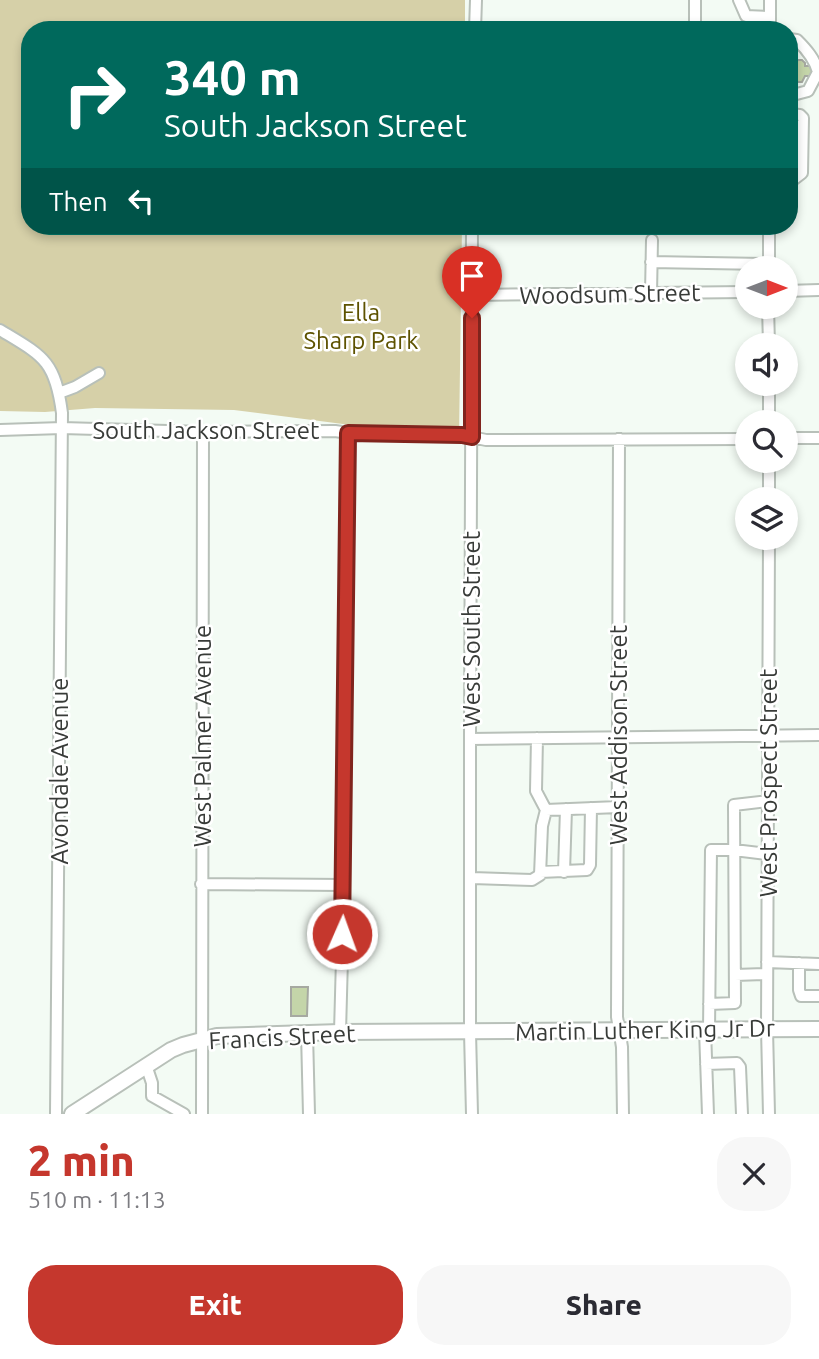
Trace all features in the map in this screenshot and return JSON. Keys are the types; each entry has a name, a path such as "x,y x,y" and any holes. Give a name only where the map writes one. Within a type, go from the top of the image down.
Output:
{"main road":[{"name":"Martin Luther King Jr Dr","path":"471,1032 819,1029"},
{"name":"Francis Street","path":"72,1114 171,1050 217,1036 471,1032"}],"street":[{"path":"475,21 476,0"},
{"path":"695,0 695,21"},
{"path":"739,0 746,16 770,17"},
{"path":"770,0 770,21"},
{"path":"798,41 808,52 818,72 808,91 798,94"},
{"path":"798,115 803,118 802,173 798,176"},
{"path":"798,147 803,147"},
{"name":"West South Street","path":"472,235 472,1114"},
{"path":"769,235 769,256"},
{"path":"651,293 652,240"},
{"path":"651,262 735,265"},
{"path":"798,291 819,290"},
{"name":"Woodsum Street","path":"472,295 735,292"},
{"path":"0,330 36,352 51,370 59,393 99,373"},
{"name":"Avondale Avenue","path":"56,1114 62,428 59,393"},
{"name":"South Jackson Street","path":"0,430 62,428 203,432 335,431 462,435 486,440 735,439"},
{"name":"West Palmer Avenue","path":"202,1114 203,432"},
{"path":"340,1032 348,433"},
{"path":"798,439 819,438"},
{"name":"West Addison Street","path":"619,439 617,1017 622,1047 623,1114"},
{"name":"West Prospect Street","path":"769,550 766,1029 769,1114"},
{"path":"471,739 819,735"},
{"path":"472,878 532,880 540,875 542,827 546,810 536,791 537,738"},
{"path":"709,1004 735,1003 734,805 769,801"},
{"path":"546,810 618,807"},
{"path":"540,872 587,870 590,865 591,808"},
{"path":"564,872 566,809"},
{"path":"708,1114 706,1064 710,850 768,853"},
{"path":"201,884 344,885"},
{"path":"767,962 819,964"},
{"path":"799,963 799,990 802,996 819,996"},
{"path":"735,975 767,974"},
{"path":"307,1033 309,1114"},
{"path":"706,1064 737,1063 740,1067 742,1114"},
{"path":"146,1065 152,1083 152,1096 184,1114"}],"green space":[{"name":"Ella Sharp Park","path":"0,0 465,0 465,21 21,21 21,235 462,235 459,439 234,410 95,408 45,412 0,411"}],"building":[{"path":"798,60 802,60 805,66 813,66 813,76 805,76 802,82 798,82"},
{"path":"291,987 308,987 307,1016 291,1016"}],"route":[{"path":"342,934 348,433 472,437 472,318"}]}
